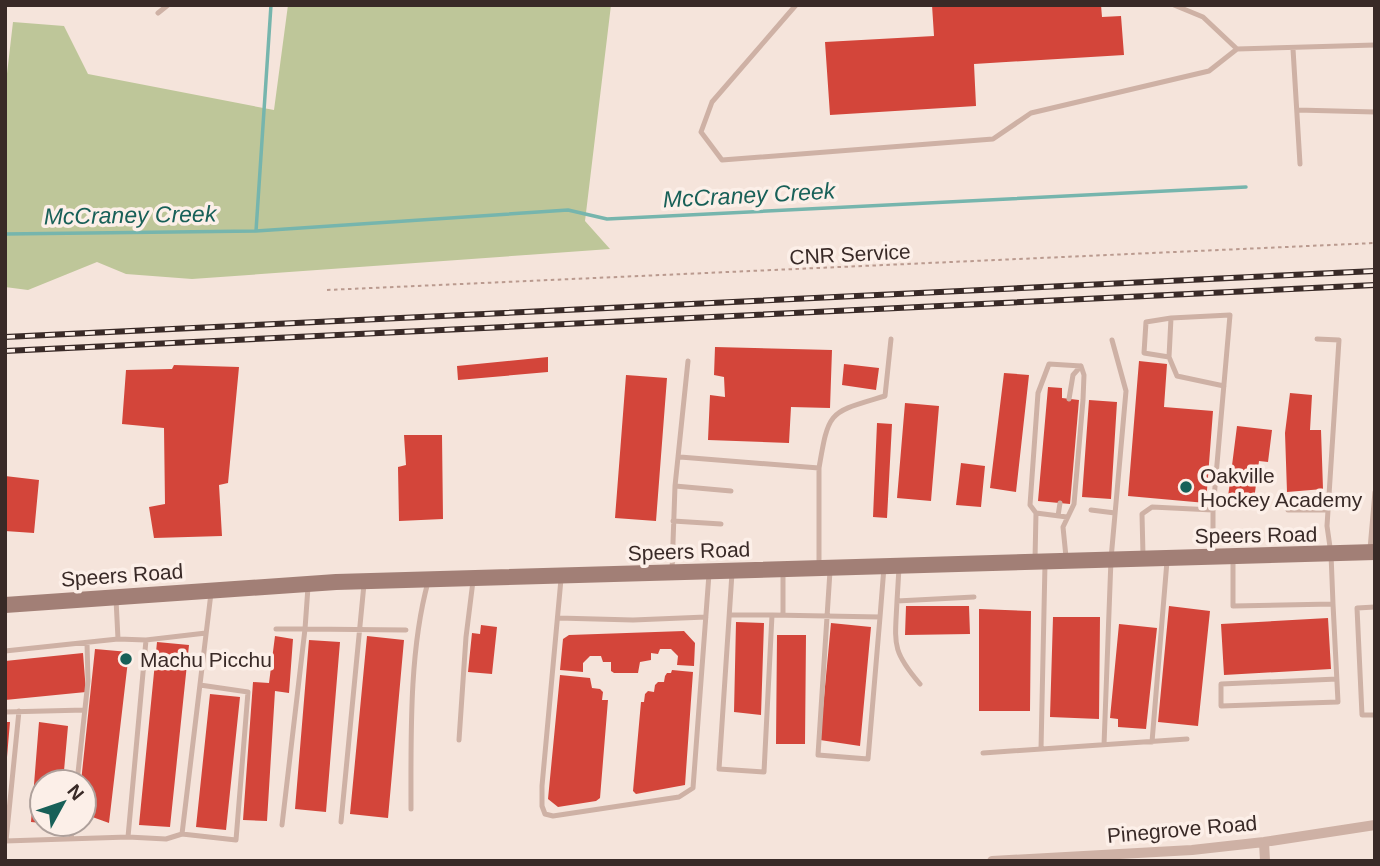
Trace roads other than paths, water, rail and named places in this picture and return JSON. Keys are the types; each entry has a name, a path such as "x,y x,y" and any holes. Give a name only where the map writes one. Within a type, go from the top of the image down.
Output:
{"main road":[{"name":"Speers Road","path":"5,605 364,581 1372,552"}],"street":[{"name":"Pinegrove Road","path":"992,861 1107,858 1264,842 1375,825"},
{"path":"1264,842 1265,861"}],"lane":[{"path":"158,13 168,5"},
{"path":"796,5 712,102 701,132 722,160 993,139 1031,113 1209,71 1237,49 1375,45"},
{"path":"1174,5 1203,17 1237,49"},
{"path":"1293,49 1300,164"},
{"path":"1297,110 1375,112"},
{"path":"1169,357 1144,353 1146,322 1230,315 1213,510 1213,556"},
{"path":"1171,318 1169,357 1177,376 1224,386"},
{"path":"891,339 885,397 840,410 826,427 819,468 828,615 818,755 868,759 880,617 891,566"},
{"path":"1317,339 1339,340 1327,526 1331,554 1333,604 1337,679 1338,702 1221,706 1221,684 1337,679"},
{"path":"1104,745 1111,559 1126,391 1112,340"},
{"path":"671,574 673,521 688,361"},
{"path":"1041,749 1040,561 1036,513 1030,506 1038,393 1049,364 1081,366"},
{"path":"1069,399 1073,375 1081,366"},
{"path":"1066,560 1062,527 1074,504 1083,400 1084,375 1081,366"},
{"path":"680,457 819,468"},
{"path":"676,486 731,491"},
{"path":"1372,552 1375,492"},
{"path":"1058,516 1060,503"},
{"path":"1143,558 1142,514 1153,507 1213,510"},
{"path":"1091,510 1115,513"},
{"path":"1288,510 1328,510"},
{"path":"1036,513 1067,517"},
{"path":"673,521 721,524"},
{"path":"1233,556 1233,606 1333,604"},
{"path":"1152,741 1167,558"},
{"path":"891,566 897,601 895,640 901,662 920,684"},
{"path":"783,569 783,615"},
{"path":"732,570 719,769 764,772 772,615"},
{"path":"561,575 542,786 542,806 545,814 553,816 679,797 693,788 709,571"},
{"path":"459,740 473,578"},
{"path":"411,809 412,722 421,609 429,579"},
{"path":"341,822 364,581"},
{"path":"282,825 308,584"},
{"path":"183,834 211,590"},
{"path":"116,597 118,639"},
{"path":"897,601 975,597"},
{"path":"1375,607 1357,608 1362,715 1375,715"},
{"path":"730,615 880,617"},
{"path":"558,618 633,620 705,617"},
{"path":"276,629 406,630"},
{"path":"5,651 206,633"},
{"path":"128,837 146,640"},
{"path":"79,768 88,681 87,643"},
{"path":"98,838 166,839 183,834 236,840 248,692 200,685"},
{"path":"5,712 85,710"},
{"path":"19,711 5,841 71,838"},
{"path":"983,753 1187,739"}],"waterway":[{"name":"McCraney Creek","path":"5,234 256,231 271,5"},
{"name":"McCraney Creek","path":"256,231 568,210 607,219 1246,187"}],"railway":[{"path":"5,337 1375,271"},
{"path":"5,351 1375,285"}],"place":[{"name":"Oakville Hockey Academy","path":"1186,487"},
{"name":"Machu Picchu","path":"126,659"}]}
